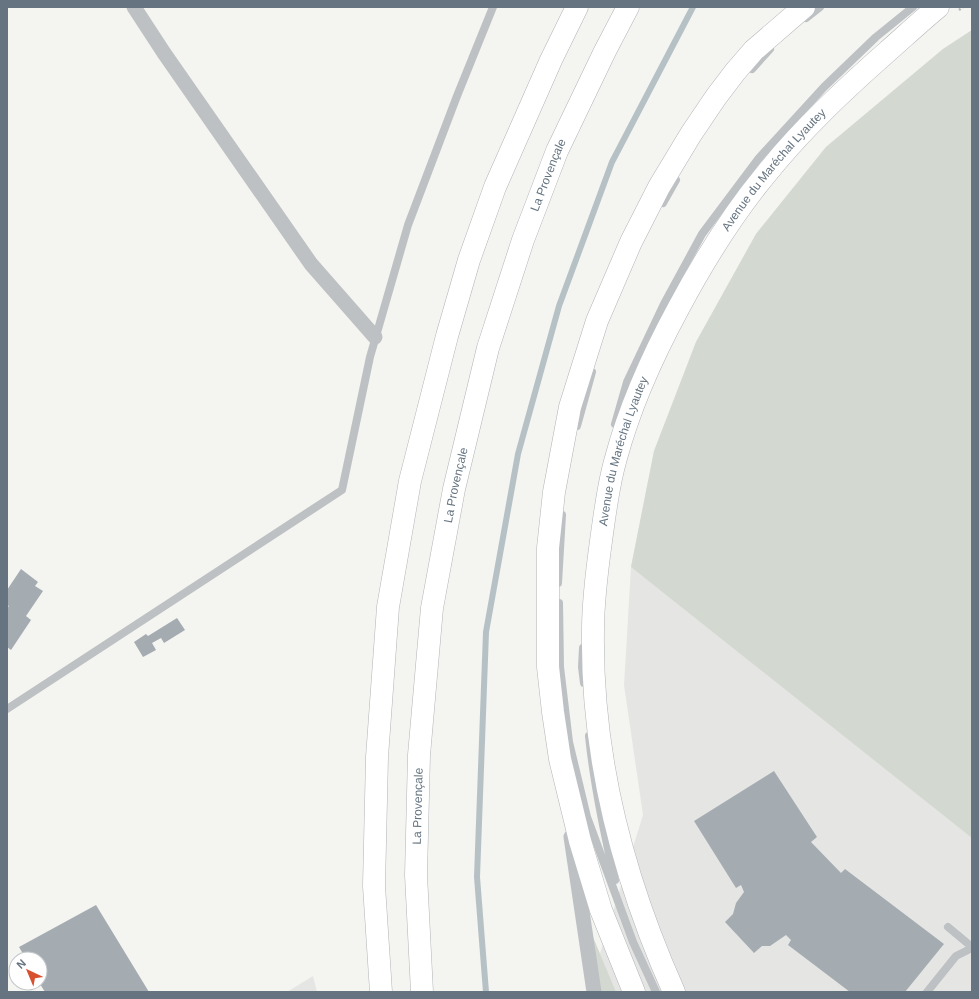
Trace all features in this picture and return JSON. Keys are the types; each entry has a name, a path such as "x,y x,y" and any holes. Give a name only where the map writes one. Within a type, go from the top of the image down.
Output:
{"main road":[{"path":"381,992 374,886 377,756 388,607 410,481 469,260 495,187 551,60 577,7"},
{"name":"La Provençale","path":"422,992 416,875 419,755 432,608 454,489 488,348 523,240 557,152 628,7"},
{"name":"Avenue du Maréchal Lyautey","path":"674,992 660,961 635,893 619,839 602,756 595,698 593,627 596,588 606,500 615,459 632,409 647,372 693,280 727,226 766,173 816,118 875,62 949,9"},
{"path":"634,992 601,910 580,841 560,759 548,667 548,548 554,492 570,407 597,321 631,242 659,187 716,97 754,50 800,16"}],"street":[{"path":"134,7 164,53 311,264 376,337"},
{"path":"560,759 594,992"}],"lane":[{"path":"7,709 342,490 370,357 408,225 457,96 493,7"},
{"path":"800,16 820,7"},
{"path":"612,436 628,382 664,304 702,234 759,158 824,87 876,37 912,7"},
{"path":"754,50 746,73 775,44"},
{"path":"659,210 678,175"},
{"path":"576,432 594,367"},
{"path":"563,504 558,585 560,667 570,742 587,817 633,942 656,992"},
{"path":"583,636 582,667 584,690"},
{"path":"588,727 593,772 624,916"},
{"path":"927,992 956,956 972,947 948,927"}],"path":[{"path":"949,9 964,7"}],"shaded area":[{"path":"972,30 972,992 588,992 643,815 624,685 631,567 654,451 696,342 756,234 826,147 943,49"},
{"path":"972,30 972,838 631,567 654,451 696,342 756,234 826,147 943,49"},
{"path":"593,937 616,992 600,992"},
{"path":"313,976 317,992 287,992"}],"building":[{"path":"21,569 38,582 35,586 43,591 26,616 31,620 11,650 7,647 7,608 9,606 7,605 7,590"},
{"path":"177,618 185,630 164,643 161,638 152,643 156,650 143,657 134,642 146,634 148,636"},
{"path":"774,771 817,837 811,842 841,873 845,869 944,944 905,992 850,992 788,945 791,940 786,935 770,946 762,946 754,953 725,922 733,914 736,903 744,892 741,885 736,888 694,821"},
{"path":"96,905 149,992 45,992 48,991 48,951 21,951 19,947"}],"waterway":[{"path":"486,992 477,877 486,632 518,454 559,306 612,162 693,7"}]}
